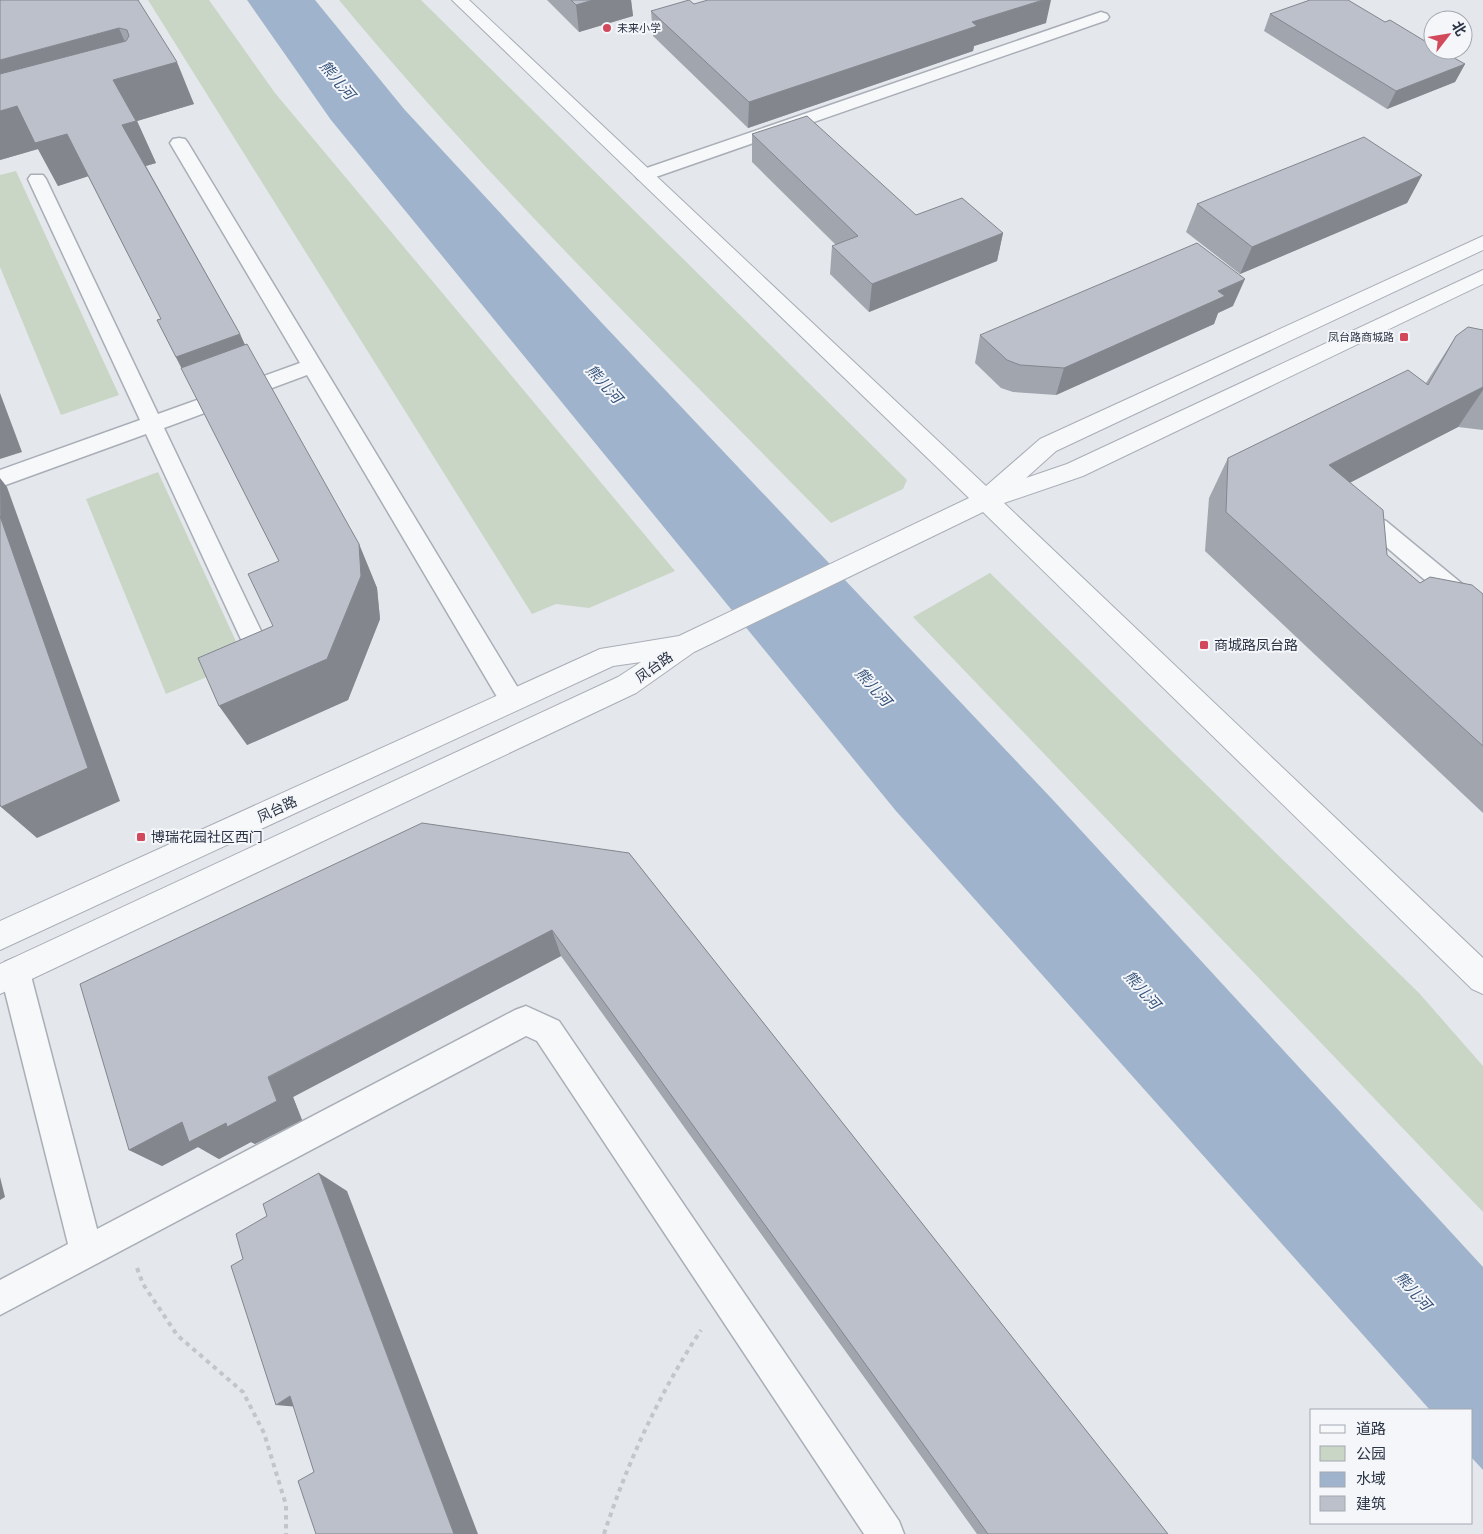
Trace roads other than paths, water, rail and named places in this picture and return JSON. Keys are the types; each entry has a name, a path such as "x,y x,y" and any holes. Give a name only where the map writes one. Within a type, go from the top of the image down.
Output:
{"street":[{"path":"460,0 986,500 1483,979"},
{"path":"986,500 1048,444 1483,242"},
{"path":"685,646 986,500 1075,470 1483,276"},
{"name":"凤台路","path":"0,936 609,656 685,646"},
{"name":"凤台路","path":"7,976 627,685 685,646"}],"lane":[{"path":"644,175 1101,17"},
{"path":"179,142 512,700"},
{"path":"37,178 262,656"},
{"path":"0,478 312,366"},
{"path":"1378,527 1483,615"},
{"path":"7,976 87,1252"},
{"path":"0,1298 526,1020 548,1031 886,1534"}],"water":[{"name":"熊儿河","path":"247,0 315,0 404,109 601,322 1053,800 1483,1267 1483,1470 1473,1459 1473,1409 1429,1409 896,811 331,120"}],"place":[{"name":"未来小学","path":"607,28"},
{"name":"凤台路商城路","path":"1404,337"},
{"name":"商城路凤台路","path":"1204,645"},
{"name":"博瑞花园社区西门","path":"141,837"}]}
